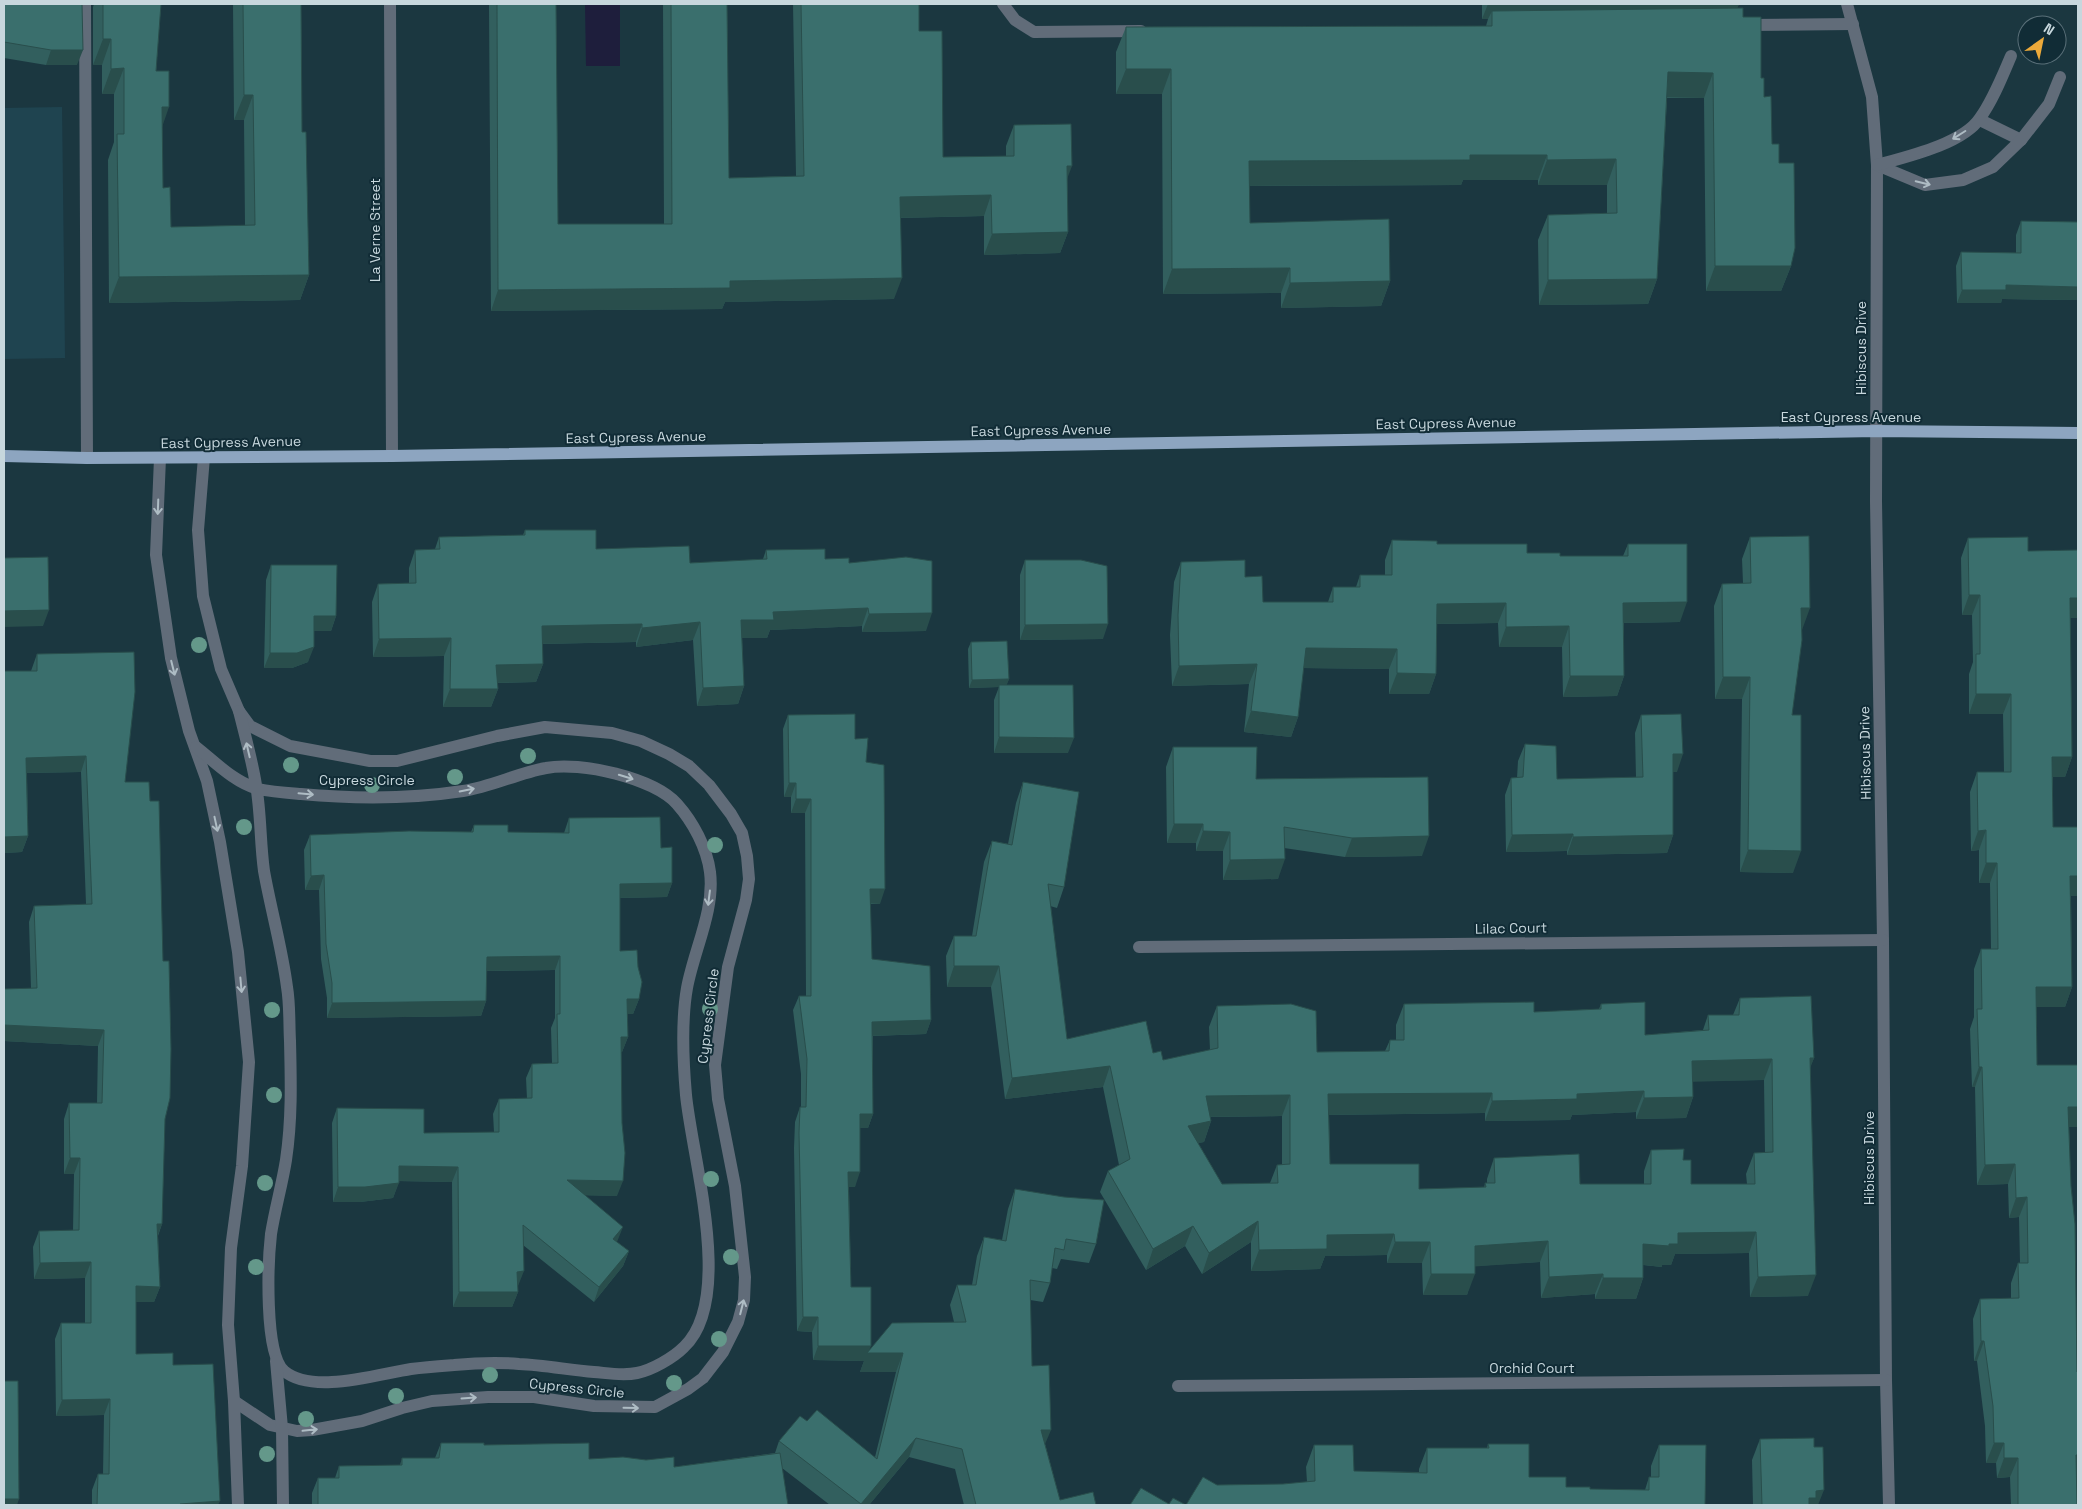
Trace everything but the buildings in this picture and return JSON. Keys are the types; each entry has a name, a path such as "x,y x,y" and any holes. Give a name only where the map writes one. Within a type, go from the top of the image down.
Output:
{"main road":[{"name":"East Cypress Avenue","path":"4,456 87,458 392,456 1876,431 2078,433"}],"street":[{"path":"85,4 87,458"},
{"name":"La Verne Street","path":"390,4 392,456"},
{"path":"1003,4 1015,20 1034,32 1154,31"},
{"name":"Hibiscus Drive","path":"1846,4 1872,97 1877,165 1876,431 1889,1505"},
{"path":"1733,25 1853,24"},
{"path":"1877,165 1924,153 1959,136 1980,120 2011,56"},
{"path":"1877,165 1925,185 1963,180 1993,167 2021,140 2049,104 2060,77"},
{"path":"1980,120 2021,140"},
{"name":"Cypress Circle","path":"204,457 198,530 203,596 221,669 239,711 257,788 264,867 288,990 292,1090 286,1159 272,1233 269,1268 271,1340 276,1360 282,1428 282,1505"},
{"path":"160,458 156,555 171,658 189,731 207,781 220,842 238,952 249,1062 242,1166 231,1248 228,1325 234,1401 238,1505"},
{"name":"Cypress Circle","path":"234,1401 270,1425 298,1431 362,1421 402,1408 432,1401 488,1397 534,1397 594,1406 655,1407 688,1389 703,1378 723,1352 738,1322 744,1300 746,1276 735,1186 718,1099 715,1065 728,967 746,900 749,878 742,833 731,814 709,785 688,766 669,754 641,741 612,733 545,727 497,736 397,761 370,761 290,746 250,726 239,711"},
{"name":"Cypress Circle","path":"196,747 228,773 257,788 328,796 386,798 468,791 552,766 566,766 614,773 640,781 666,793 692,824 703,846 710,871 710,899 686,991 684,1038 686,1097 705,1208 708,1269 704,1311 697,1331 683,1349 662,1362 638,1373 613,1374 517,1363 458,1364 413,1368 374,1377 315,1382 298,1378 285,1372 276,1360"},
{"name":"Lilac Court","path":"1139,946 1883,940"},
{"name":"Orchid Court","path":"1178,1386 1886,1380"}],"shaded area":[{"path":"585,4 620,4 620,66 586,66"},
{"path":"62,107 65,358 4,359 4,108"}]}
